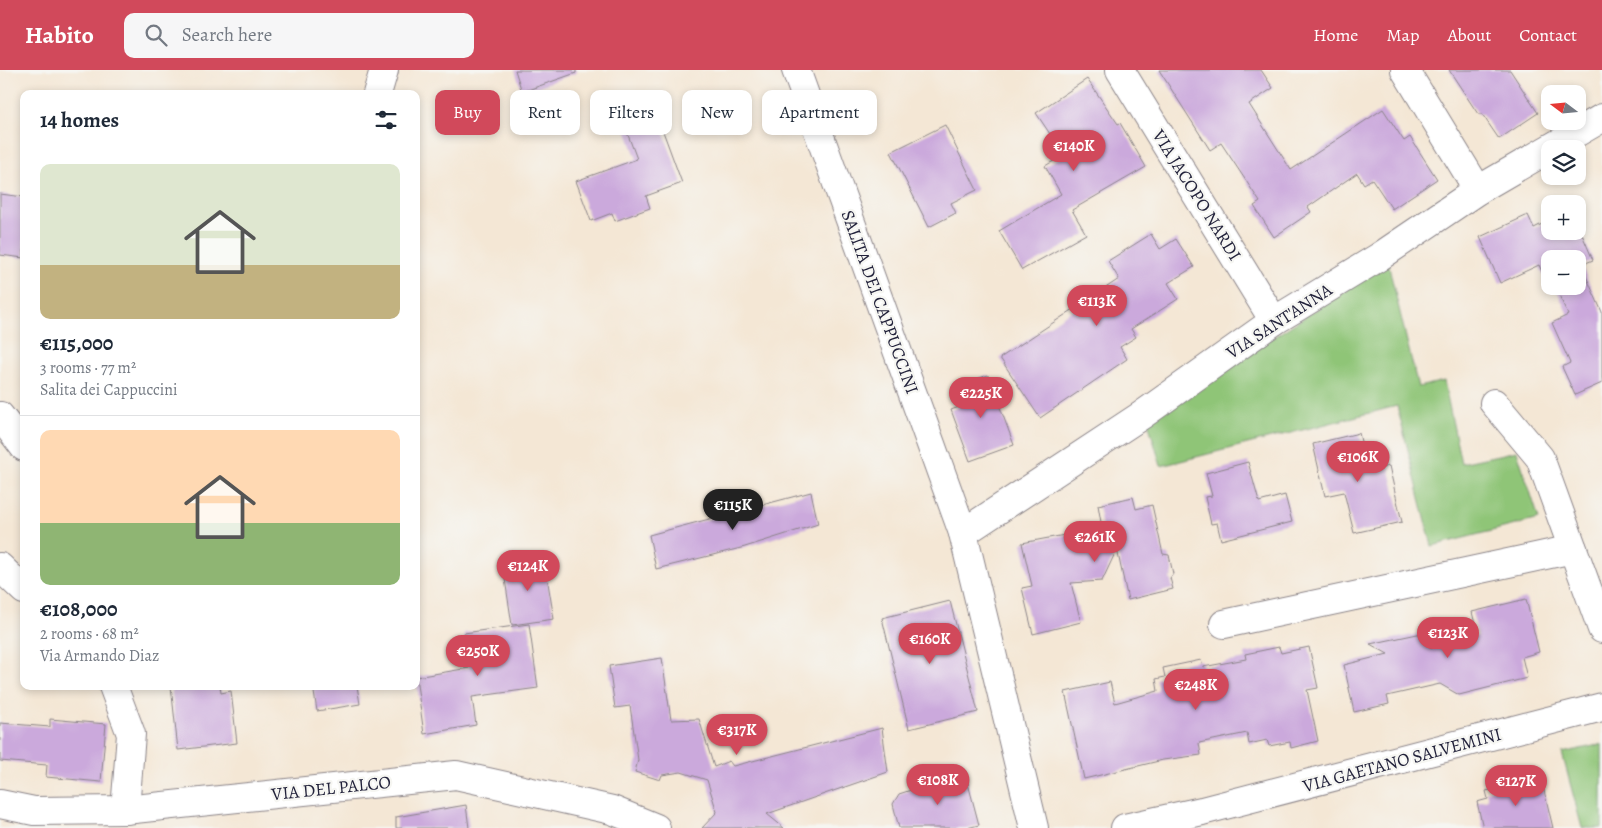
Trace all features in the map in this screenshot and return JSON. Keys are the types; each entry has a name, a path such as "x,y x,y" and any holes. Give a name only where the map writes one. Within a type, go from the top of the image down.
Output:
{"street":[{"path":"378,90 384,70"},
{"name":"SALITA DEI CAPPUCCINI","path":"796,70 963,533 1034,828"},
{"name":"VIA JACOPO NARDI","path":"1120,70 1274,320"},
{"path":"1405,70 1478,190"},
{"name":"VIA SANT'ANNA","path":"963,533 1142,415 1274,320 1379,258 1478,190 1602,118"},
{"path":"1494,403 1540,458 1602,629"},
{"path":"0,416 20,442"},
{"path":"1224,624 1574,549"},
{"path":"0,566 20,586"},
{"path":"114,690 131,734 125,810"},
{"name":"VIA GAETANO SALVEMINI","path":"1125,828 1200,820 1602,707"},
{"name":"VIA DEL PALCO","path":"0,804 36,819 456,775 612,810 656,828"}],"green space":[{"path":"1388,263 1418,387 1444,381 1461,463 1517,451 1539,519 1432,546 1397,406 1161,466 1147,419"},
{"path":"1602,744 1602,828 1582,828 1562,753"}],"building":[{"path":"515,70 576,70 576,73 528,90 521,90"},
{"path":"1159,70 1261,70 1273,88 1249,104 1291,170 1383,109 1404,141 1410,137 1437,179 1392,209 1372,179 1364,184 1357,173 1308,207 1311,212 1274,237 1254,206 1260,202 1221,143 1210,150"},
{"path":"1449,70 1510,70 1538,113 1499,139 1482,114 1478,114"},
{"path":"1087,79 1118,124 1120,123 1146,167 1072,210 1086,234 1022,270 999,231 1061,194 1045,166 1064,155 1036,113"},
{"path":"945,125 977,190 951,203 956,213 929,227 891,152"},
{"path":"628,135 664,135 682,183 646,196 650,208 615,221 612,213 591,221 576,181 637,159"},
{"path":"0,194 20,196 20,258 0,255"},
{"path":"1528,215 1534,228 1541,224 1541,240 1584,240 1593,260 1586,263 1586,250 1541,250 1541,270 1539,265 1500,283 1480,237"},
{"path":"1151,234 1160,249 1176,239 1194,267 1168,283 1178,299 1131,329 1136,337 1120,347 1127,359 1040,418 1000,358 1119,279 1108,261"},
{"path":"1586,276 1602,312 1602,383 1575,395 1562,367 1570,363 1552,323 1568,315 1559,295 1586,295"},
{"path":"988,375 1014,445 970,461 951,410 959,407 953,388"},
{"path":"1359,433 1368,471 1389,466 1402,522 1354,533 1344,492 1325,496 1313,444"},
{"path":"1248,462 1259,502 1285,495 1292,522 1221,540 1217,523 1211,524 1205,497 1212,496 1206,473"},
{"path":"811,492 818,524 745,547 656,569 649,535"},
{"path":"1133,497 1136,509 1152,505 1163,554 1169,555 1173,574 1170,578 1173,589 1128,600 1117,549 1102,581 1071,583 1081,622 1033,634 1022,588 1032,586 1022,543 1102,528 1098,505"},
{"path":"544,559 554,619 512,625 503,566"},
{"path":"1526,599 1539,652 1522,657 1527,678 1459,695 1440,684 1387,696 1389,704 1354,712 1344,665 1388,654 1370,644 1427,632 1431,648 1478,636 1472,612"},
{"path":"950,601 978,712 909,729 882,618"},
{"path":"529,624 538,688 472,697 476,725 424,734 418,690 420,690 420,676 469,668 464,633"},
{"path":"1279,647 1281,653 1309,647 1318,688 1307,690 1318,741 1291,748 1290,742 1269,746 1267,740 1249,744 1247,733 1199,743 1201,755 1163,760 1084,779 1065,692 1110,682 1115,703 1158,691 1156,679 1165,677 1163,668 1201,660 1203,667 1246,659 1245,654"},
{"path":"662,658 671,720 699,719 714,767 729,761 733,766 882,728 888,772 767,814 784,828 702,828 717,812 707,780 681,772 662,775 660,780 635,772 638,760 630,706 615,708 609,666"},
{"path":"171,690 221,690 221,693 231,691 237,743 178,750"},
{"path":"314,690 358,690 360,704 317,711"},
{"path":"50,719 106,724 101,782 46,777 47,765 0,761 0,723 50,727"},
{"path":"965,772 979,825 967,828 899,828 893,804 899,794"},
{"path":"1541,778 1553,828 1483,828 1477,802 1488,799 1486,791"},
{"path":"466,805 469,828 396,828 396,817"}]}
